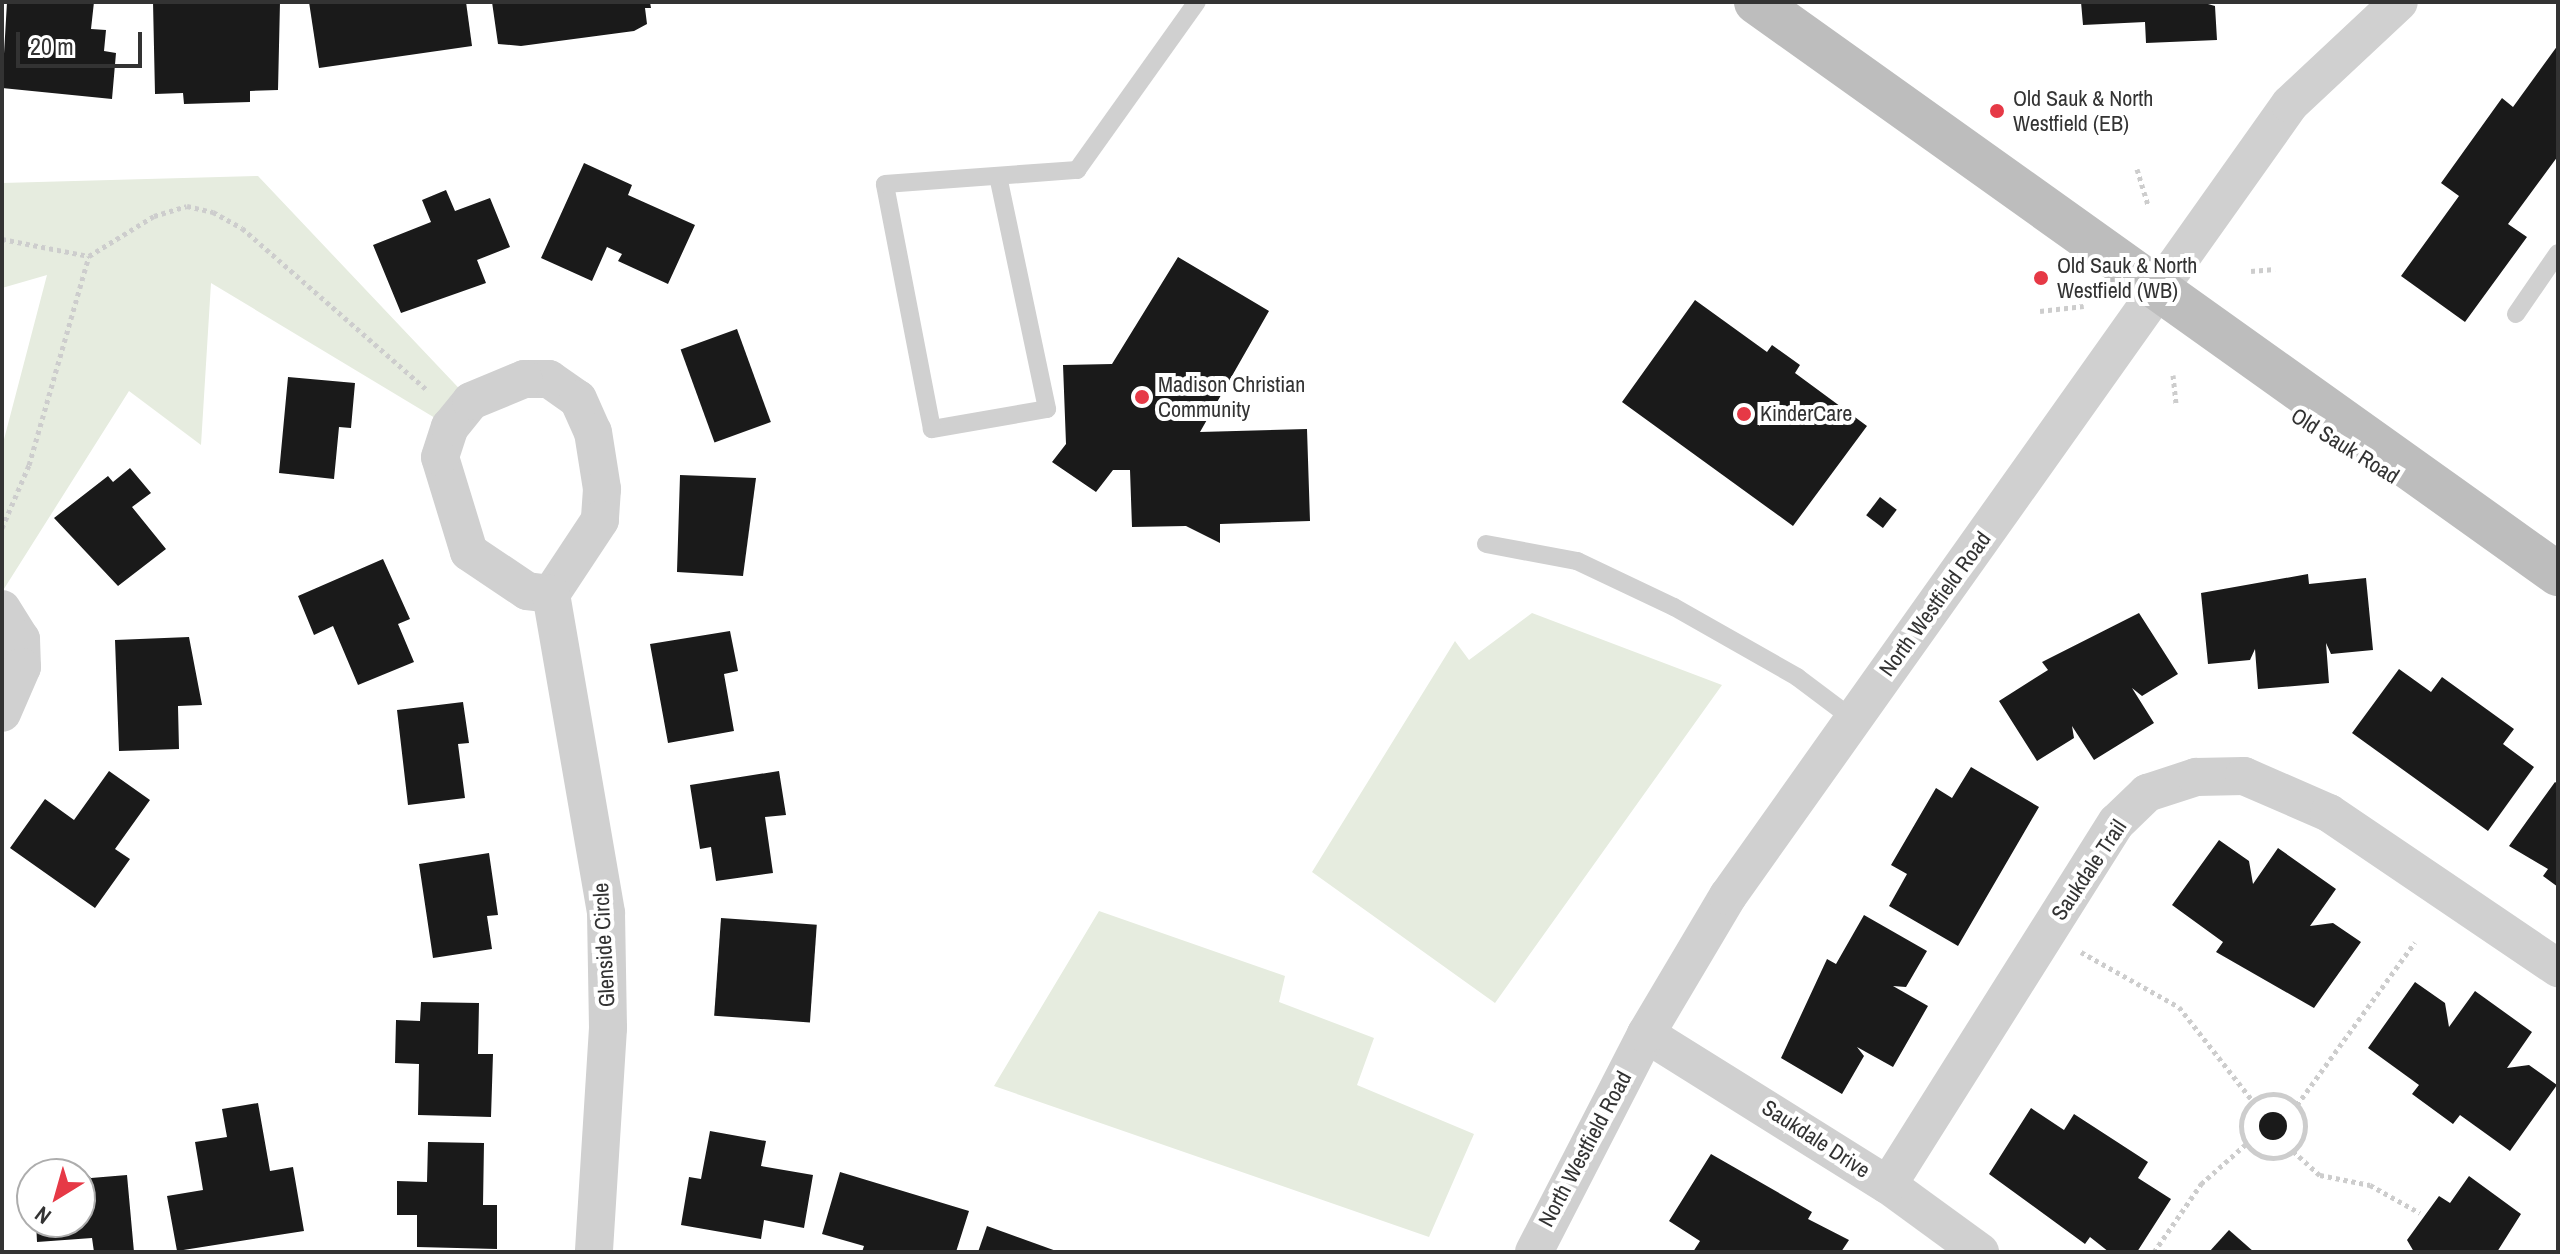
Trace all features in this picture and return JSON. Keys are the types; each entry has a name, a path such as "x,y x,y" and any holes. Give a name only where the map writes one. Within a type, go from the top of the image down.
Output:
{"street":[{"name":"Old Sauk Road","path":"1756,2 2161,287 2226,307 2558,574"},
{"name":"North Westfield Road","path":"1534,1252 1646,1034 1728,896 2290,104 2394,4"},
{"path":"524,379 549,379 578,399 593,432 600,520 551,594 527,591 469,552 440,457 460,415 471,401 524,379"},
{"name":"Glenside Circle","path":"551,594 606,913 608,1028 594,1252"},
{"path":"2,609 21,639 22,667 2,713"},
{"name":"Saukdale Trail","path":"1888,1185 2117,822 2147,793 2196,777 2244,776 2329,813 2558,968"},
{"name":"Saukdale Drive","path":"1646,1034 1888,1185 1980,1252"}],"lane":[{"path":"998,176 1047,409 932,429 885,184 1077,170 1197,2"},
{"path":"2516,314 2558,253"},
{"path":"1486,544 1577,561 1674,607 1797,677 1853,719"}],"path":[{"path":"2137,169 2148,204"},
{"path":"2,528 29,465 89,256 154,216 187,206 213,212 242,228 371,348 460,415"},
{"path":"2,239 89,256"},
{"path":"2251,271 2275,269"},
{"path":"2040,311 2084,306"},
{"path":"2173,375 2176,406"},
{"path":"2297,1105 2415,942"},
{"path":"2074,948 2179,1007 2252,1100"},
{"path":"2278,1094 2297,1105 2304,1131 2293,1151 2267,1158 2246,1143 2241,1121 2252,1100 2278,1094"},
{"path":"2154,1252 2201,1184 2246,1143"},
{"path":"2293,1151 2320,1175 2370,1185 2420,1213"}],"shaded area":[{"path":"258,176 471,401 450,427 211,283 201,445 129,391 2,592 2,447 47,275 2,288 2,183"},
{"path":"1532,613 1722,685 1495,1003 1312,872 1455,641 1469,660"},
{"path":"1099,911 1285,976 1279,1002 1374,1038 1357,1085 1474,1134 1429,1237 994,1086"}],"building":[{"path":"7,2 94,2 91,29 106,30 104,51 116,53 112,99 2,88"},
{"path":"153,2 280,2 278,90 250,91 250,102 184,104 183,93 155,94"},
{"path":"309,2 466,2 472,46 319,68"},
{"path":"492,2 650,2 651,8 645,8 647,24 634,31 521,46 498,44"},
{"path":"2081,2 2201,2 2215,6 2217,40 2146,43 2145,22 2083,25"},
{"path":"2558,45 2558,156 2508,224 2527,237 2465,322 2401,276 2459,196 2441,183 2502,98 2513,107"},
{"path":"584,163 632,185 628,195 695,225 668,284 618,261 622,254 607,247 592,281 541,258"},
{"path":"446,190 455,211 490,198 510,247 477,260 486,283 401,313 373,245 431,222 422,200"},
{"name":"Madison Christian Community","path":"1178,257 1269,311 1200,432 1307,429 1310,521 1220,524 1220,543 1186,526 1132,527 1130,470 1113,470 1096,492 1052,462 1066,444 1063,365 1112,364"},
{"name":"KinderCare","path":"1695,300 1767,352 1772,345 1800,365 1795,373 1867,426 1793,526 1622,402"},
{"path":"737,329 771,422 714,443 681,350"},
{"path":"288,377 355,383 351,428 339,427 334,479 279,473"},
{"path":"130,468 151,493 132,507 166,549 118,586 54,518 108,476 113,482"},
{"path":"680,475 756,478 743,576 677,572"},
{"path":"1880,497 1897,510 1883,528 1866,515"},
{"path":"383,559 410,619 398,624 414,662 358,685 333,626 314,635 298,596"},
{"path":"2308,574 2309,584 2366,578 2373,650 2331,654 2326,643 2329,683 2258,689 2255,649 2250,660 2208,664 2201,593"},
{"path":"2139,613 2178,674 2142,696 2132,688 2154,723 2094,760 2072,726 2074,738 2037,761 1999,701 2048,670 2042,662"},
{"path":"730,631 738,671 724,674 734,731 668,743 650,644"},
{"path":"189,637 202,705 178,706 179,749 119,751 115,640"},
{"path":"2399,669 2431,692 2442,677 2514,729 2503,744 2534,767 2488,831 2352,733"},
{"path":"463,702 469,743 458,744 465,798 408,805 397,710"},
{"path":"1971,767 2039,807 1958,946 1889,906 1907,874 1891,865 1936,788 1952,798"},
{"path":"109,771 150,800 115,849 130,859 95,908 10,848 45,799 74,820"},
{"path":"779,771 786,815 765,817 773,873 716,881 711,847 700,849 690,785"},
{"path":"2555,782 2558,784 2558,887 2543,876 2548,869 2509,846"},
{"path":"2219,840 2249,861 2253,884 2278,848 2336,889 2310,926 2333,923 2361,942 2314,1008 2216,952 2223,942 2172,905"},
{"path":"489,853 498,915 487,916 492,949 433,958 419,864"},
{"path":"1864,915 1927,951 1906,987 1893,986 1928,1006 1893,1067 1857,1047 1864,1056 1842,1094 1781,1058 1827,959 1836,964"},
{"path":"721,918 817,925 810,1022 714,1016"},
{"path":"2415,982 2445,1003 2449,1027 2475,991 2532,1032 2507,1068 2529,1065 2557,1085 2510,1151 2460,1115 2453,1124 2412,1094 2419,1085 2368,1048"},
{"path":"421,1002 479,1003 478,1054 493,1054 491,1117 418,1115 419,1064 395,1063 396,1020 420,1021"},
{"path":"258,1103 270,1171 293,1167 304,1231 177,1251 167,1196 203,1190 195,1142 227,1137 222,1109"},
{"path":"2031,1108 2064,1130 2074,1114 2148,1162 2138,1178 2171,1199 2137,1252 2109,1252 2090,1237 2085,1244 1989,1174"},
{"path":"2273,1112 2283,1116 2287,1126 2283,1136 2273,1140 2263,1136 2259,1126 2263,1116"},
{"path":"710,1131 766,1141 761,1166 813,1175 804,1228 764,1220 761,1239 681,1225 689,1177 701,1179"},
{"path":"428,1142 484,1143 483,1205 497,1205 497,1249 417,1247 417,1215 397,1215 397,1181 427,1182"},
{"path":"1711,1154 1812,1212 1808,1219 1849,1240 1841,1252 1693,1252 1700,1241 1669,1221"},
{"path":"840,1172 969,1211 956,1252 862,1252 864,1246 822,1234"},
{"path":"127,1175 134,1252 94,1252 96,1178"},
{"path":"2469,1176 2521,1214 2497,1252 2414,1252 2407,1240 2439,1196 2450,1203"},
{"path":"987,1226 1059,1252 978,1252"},
{"path":"2229,1230 2254,1252 2209,1252"},
{"path":"37,1238 92,1238 37,1242"}],"place":[{"name":"Old Sauk & North Westfield (EB)","path":"1997,111"},
{"name":"Old Sauk & North Westfield (WB)","path":"2041,278"},
{"name":"Madison Christian Community","path":"1142,397"},
{"name":"KinderCare","path":"1744,414"}]}
